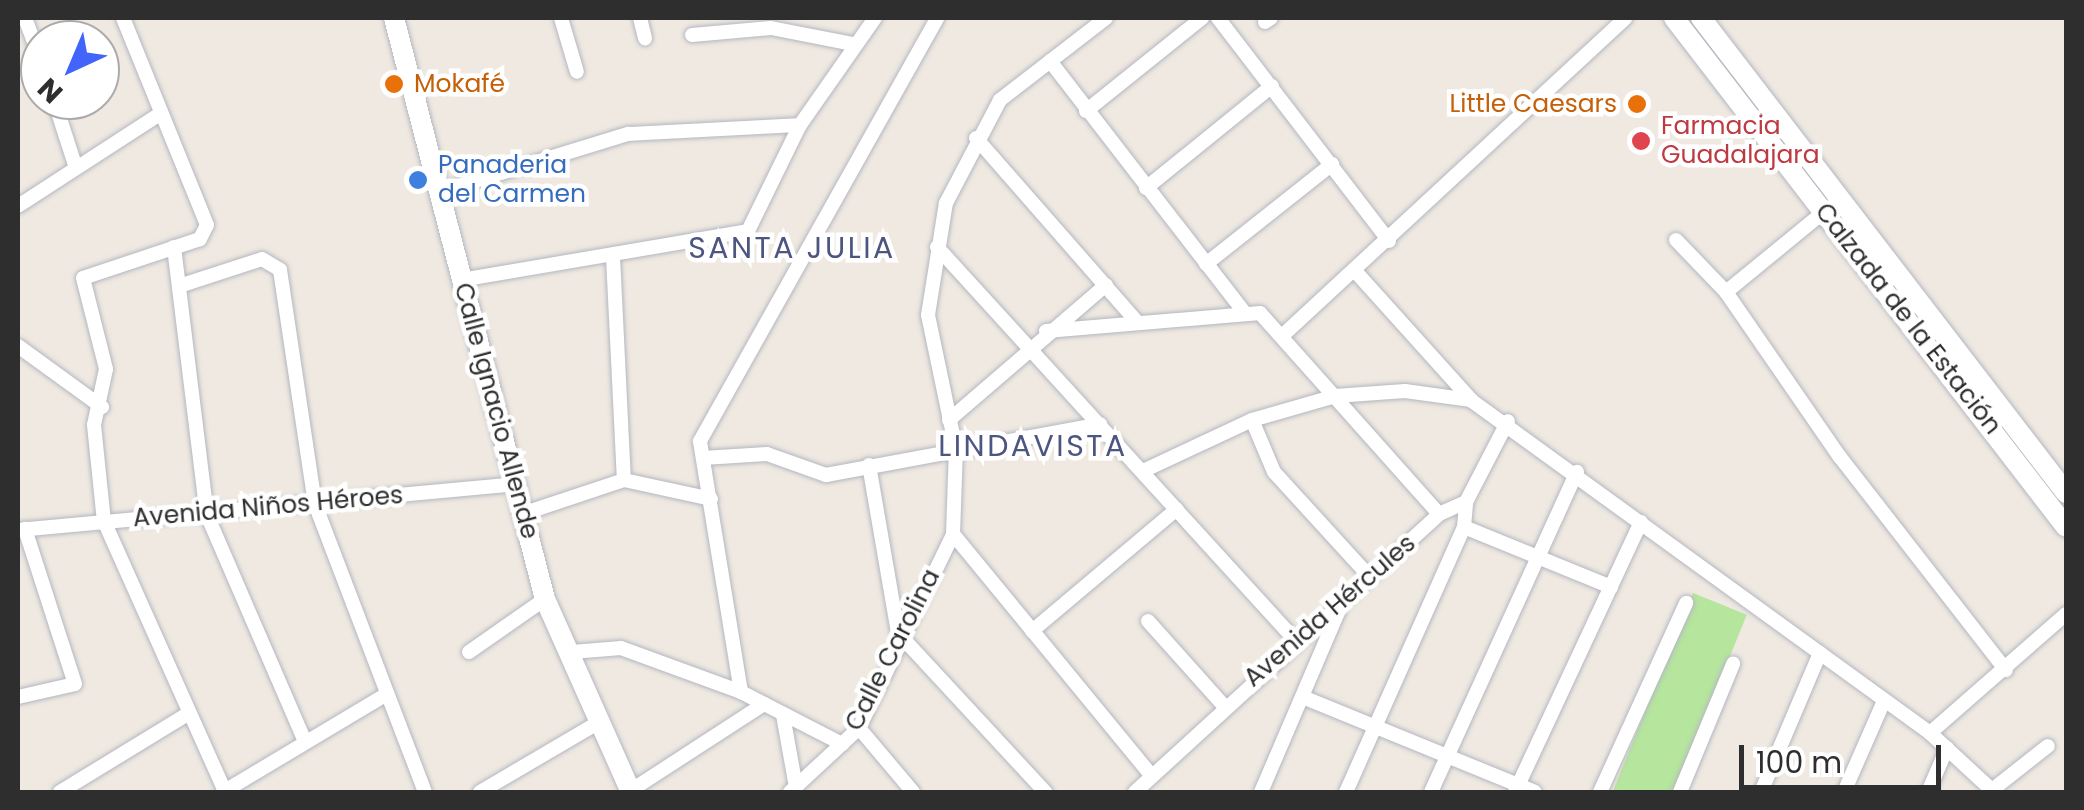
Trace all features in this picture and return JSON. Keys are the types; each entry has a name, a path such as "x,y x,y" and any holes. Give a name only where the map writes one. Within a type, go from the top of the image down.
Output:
{"main road":[{"name":"Calle Ignacio Allende","path":"394,18 526,513 545,599 572,652 631,792"},
{"name":"Calzada de la Estación","path":"1674,18 2066,527"},
{"name":"Calzada de la Estación","path":"1701,18 2066,493"}],"street":[{"path":"123,18 158,115 207,225 200,239 83,278 106,369 102,407 94,425 104,521 224,792 304,739 387,694"},
{"path":"561,18 577,72"},
{"path":"640,18 646,38"},
{"path":"462,280 748,231 800,125 852,44 876,18"},
{"path":"741,692 700,442 937,18"},
{"name":"Calle Carolina","path":"793,790 858,728 898,633 953,534 956,448 928,315 937,248 976,138 1000,100 1106,18"},
{"path":"1086,111 1202,18"},
{"path":"1218,18 1389,241"},
{"path":"1282,336 1626,18"},
{"path":"692,35 771,28 852,44"},
{"path":"1050,61 1244,312"},
{"path":"1146,188 1272,86"},
{"path":"18,206 75,164 158,115"},
{"path":"61,120 75,164"},
{"path":"439,192 628,134 800,125"},
{"path":"976,138 1138,322"},
{"path":"1206,264 1332,164"},
{"path":"1726,292 1825,211"},
{"path":"1676,240 1726,292 1840,457 2006,670"},
{"path":"174,247 207,515 304,739"},
{"path":"937,248 1296,641"},
{"path":"613,256 624,480"},
{"path":"178,286 273,258 315,504 424,792"},
{"path":"1355,271 1472,400 1508,421 1692,561 1930,733 1993,791 2048,746"},
{"path":"949,420 1027,347 1106,285"},
{"path":"1046,331 1260,313 1439,514"},
{"path":"18,346 102,407"},
{"path":"1143,470 1252,420 1334,396 1405,391 1472,400"},
{"path":"1252,420 1274,472 1370,577"},
{"path":"1346,792 1464,527 1466,502 1508,421"},
{"path":"702,458 768,454 809,476 1100,424"},
{"path":"869,465 898,633 1045,792"},
{"path":"1430,792 1577,472"},
{"path":"526,513 624,480 711,499"},
{"name":"Avenida Niños Héroes","path":"21,529 518,484"},
{"name":"Avenida Hércules","path":"1134,792 1223,706 1439,514 1466,502"},
{"path":"1032,631 1177,509"},
{"path":"1516,789 1641,522"},
{"path":"1464,527 1611,587"},
{"path":"18,697 75,684 21,529"},
{"path":"953,534 1150,774"},
{"path":"469,652 545,599"},
{"path":"1261,792 1305,698 1343,600"},
{"path":"1600,792 1686,603"},
{"path":"1930,733 2066,614"},
{"path":"1148,621 1223,706"},
{"path":"572,652 621,648 741,692 842,744"},
{"path":"1761,792 1820,653"},
{"path":"1680,792 1733,664"},
{"path":"1305,698 1448,755 1516,789 1535,792"},
{"path":"1844,792 1884,701"},
{"path":"631,792 764,704"},
{"path":"60,792 188,714"},
{"path":"783,714 793,790"},
{"path":"480,792 508,787 602,721"},
{"path":"858,728 913,792"},
{"path":"1928,792 1947,748"}],"green space":[{"path":"1693,593 1747,615 1675,792 1613,792"}],"place":[{"name":"Mokafé","path":"394,84"},
{"name":"Little Caesars","path":"1637,104"},
{"name":"Farmacia Guadalajara","path":"1641,141"},
{"name":"Panaderia del Carmen","path":"418,180"}],"district":[{"name":"SANTA JULIA","path":"792,248"},
{"name":"LINDAVISTA","path":"1033,446"}]}
